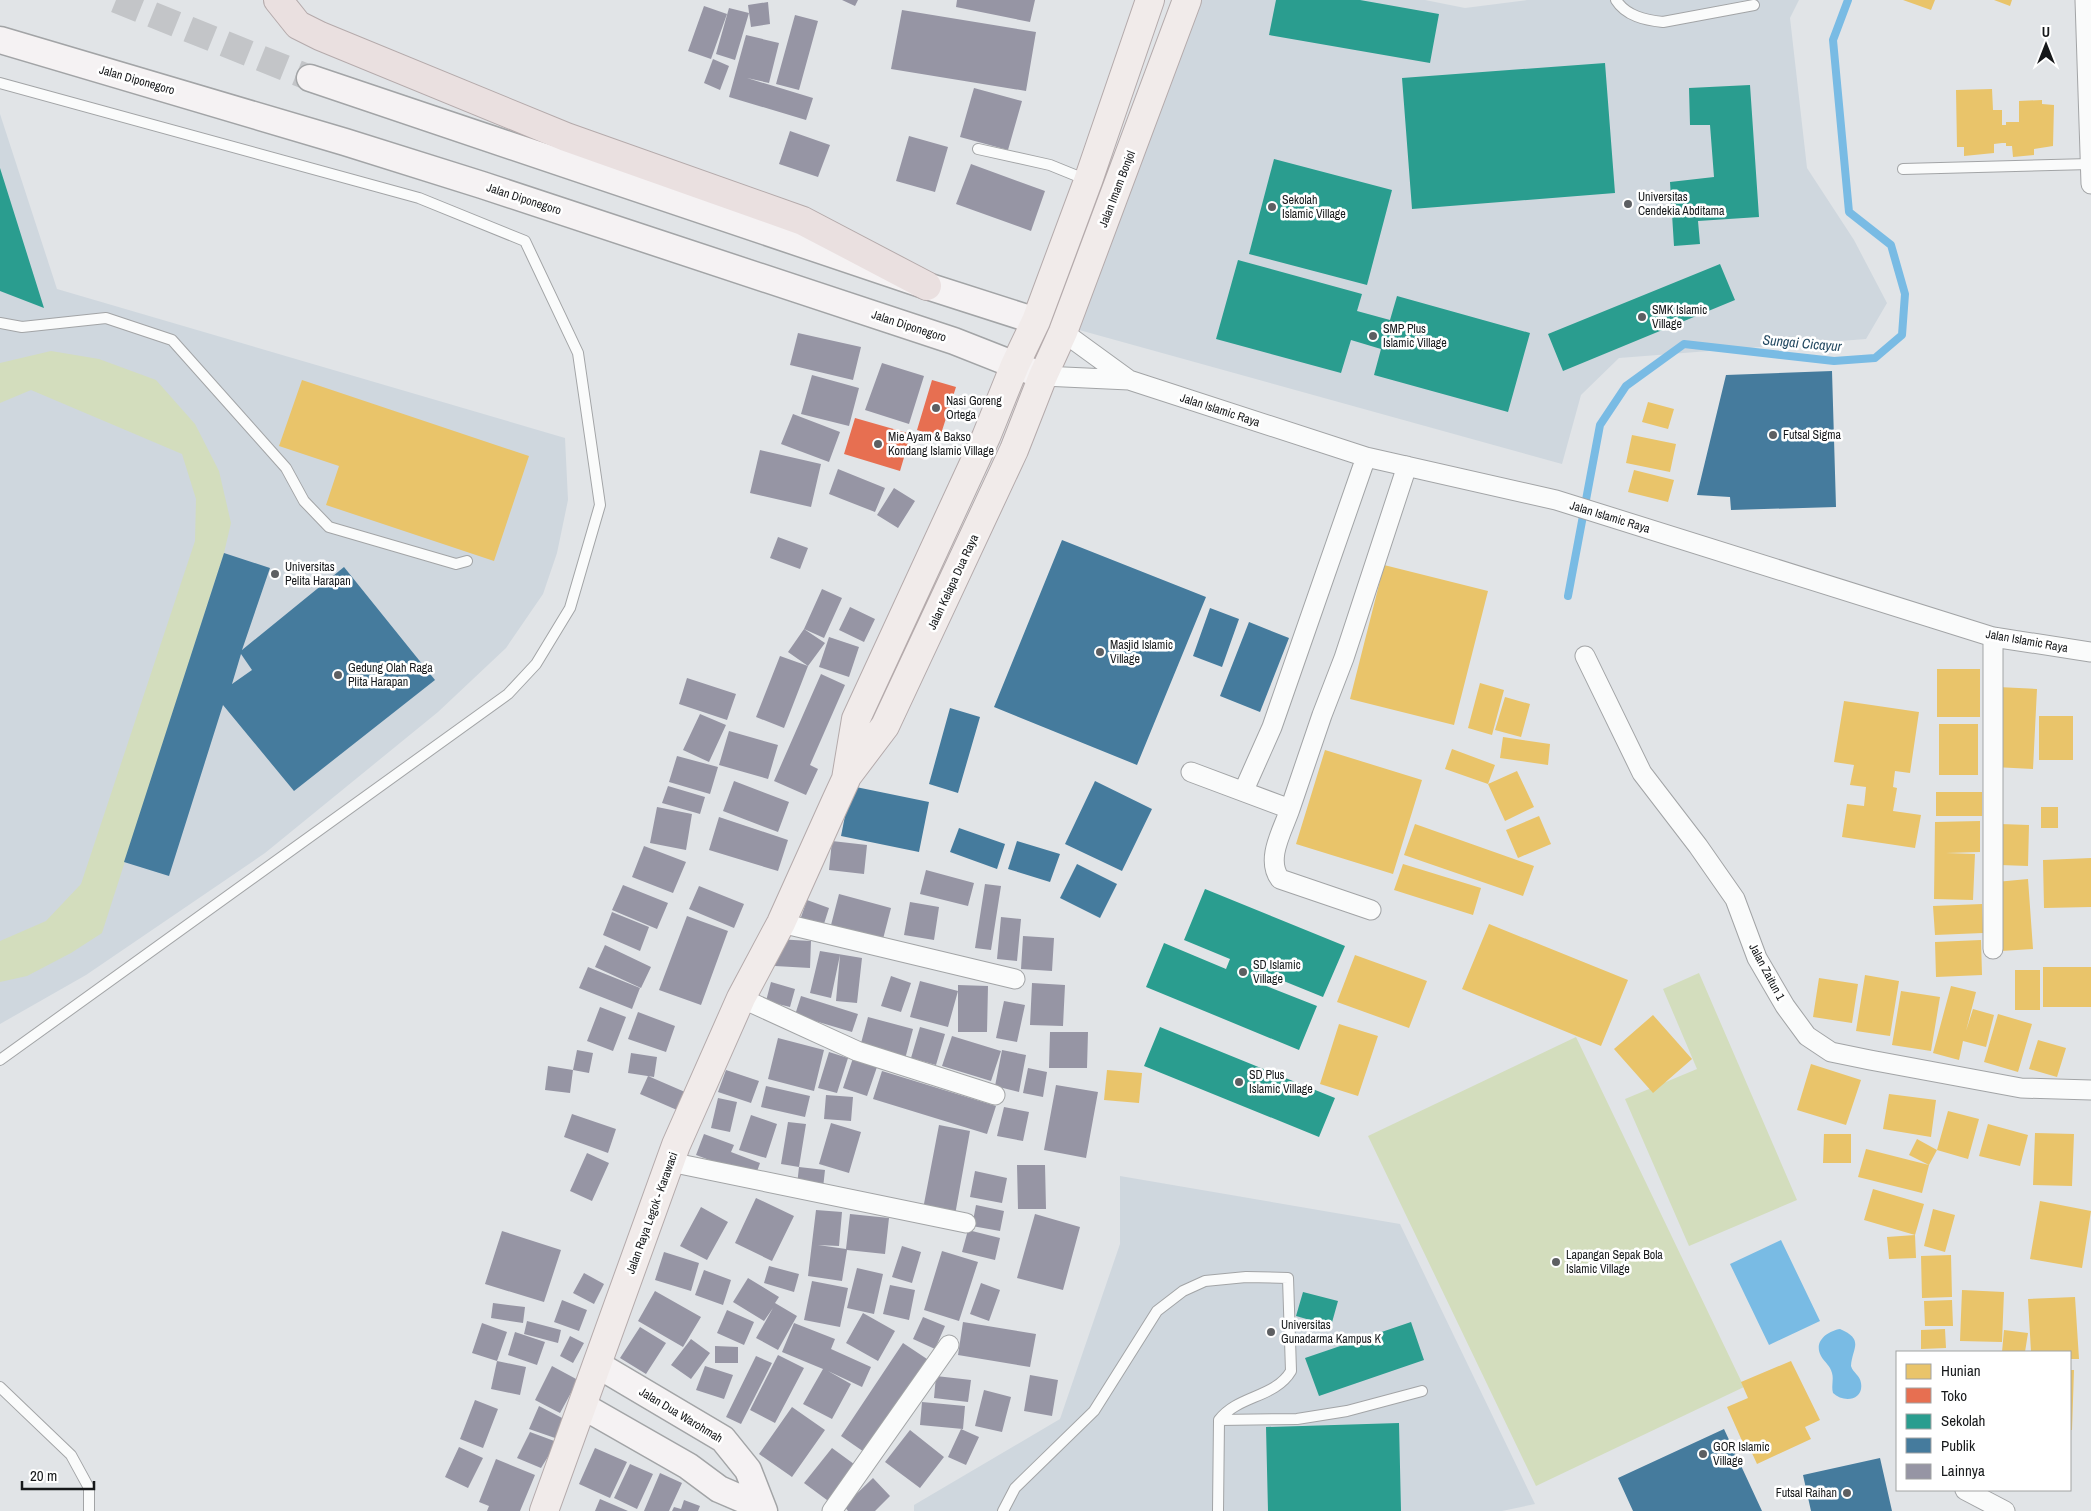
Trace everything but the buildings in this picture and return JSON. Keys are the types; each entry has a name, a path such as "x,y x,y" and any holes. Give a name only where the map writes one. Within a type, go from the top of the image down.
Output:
{"highway":[{"path":"278,0 298,25 320,36 566,137 803,221 927,286"}],"main road":[{"path":"1015,365 1036,320 1088,181 1150,0"},
{"name":"Jalan Imam Bonjol","path":"1043,376 1063,332 1187,0"},
{"name":"Jalan Kelapa Dua Raya","path":"846,779 856,719 986,437 1015,365"},
{"name":"Jalan Kelapa Dua Raya","path":"781,923 846,779 885,726 1014,450 1043,376"},
{"path":"922,577 950,588"},
{"name":"Jalan Raya Legok - Karawaci","path":"544,1511 670,1162 741,998 781,923"}],"street":[{"path":"2085,0 2091,184"},
{"name":"Jalan Diponegoro","path":"0,40 464,179 954,341 1043,376"},
{"path":"310,78 927,286 1036,320"},
{"name":"Jalan Islamic Raya","path":"1063,332 1129,380"},
{"name":"Jalan Islamic Raya","path":"1043,376 1129,380 1366,457 1556,500 1610,516 1993,637 2091,652"},
{"path":"1244,790 1272,726 1366,457"},
{"path":"1371,910 1280,879 1275,872 1273,860 1322,715 1344,658 1407,466"},
{"path":"1993,637 1993,949"},
{"name":"Jalan Zaitun 1","path":"1585,656 1642,773 1698,846 1734,899 1757,958 1785,1006 1807,1036 1831,1052 1870,1060 2021,1088 2091,1090"},
{"path":"1192,772 1244,790 1290,809"},
{"path":"781,923 1015,979"},
{"path":"741,998 865,1054 994,1095"},
{"path":"670,1162 966,1224"},
{"path":"832,1511 949,1345"},
{"name":"Jalan Dua Warohmah","path":"598,1365 724,1439 748,1470 762,1509"},
{"name":"Jalan Dua Warohmah","path":"583,1406 688,1466 719,1489 762,1509"},
{"path":"1968,1491 2005,1511"}],"lane":[{"path":"1616,0 1626,12 1663,22 1754,5"},
{"path":"0,83 419,198 525,241 578,353 600,505 570,608 536,664 508,694 0,1060"},
{"path":"978,149 1050,165 1088,181"},
{"path":"1903,169 2090,164"},
{"path":"0,323 22,327 106,318 172,340 286,468 304,501 329,527 456,564 467,561"},
{"path":"1003,1511 1015,1488 1094,1412 1157,1311 1184,1291 1205,1281 1246,1277 1288,1278 1290,1370 1284,1381 1276,1387 1239,1403 1226,1411 1219,1420 1218,1511"},
{"path":"0,1387 71,1455 89,1488 89,1511"},
{"path":"1219,1420 1305,1418 1347,1411 1422,1391"}],"shaded area":[{"path":"1199,0 1425,0 1465,8 1527,0 1799,0 1790,18 1807,168 1854,240 1887,303 1866,339 1619,358 1581,395 1562,464 1072,328"},
{"name":"Universitas Pelita Harapan","path":"0,114 57,289 565,438 568,500 557,553 543,594 506,648 438,712 265,853 86,975 0,1024"},
{"name":"Universitas Gunadarma Kampus K","path":"1120,1176 1400,1224 1535,1504 1502,1511 914,1511 914,1505 1060,1419 1120,1244"}],"green space":[{"path":"51,351 99,359 156,380 195,424 219,471 231,523 224,553 102,933 71,953 27,976 0,982 0,941 46,921 81,884 195,541 196,499 182,454 31,390 0,403 0,363"},
{"path":"1699,973 1797,1200 1689,1246 1625,1099 1697,1069 1663,989"},
{"name":"Lapangan Sepak Bola Islamic Village","path":"1576,1037 1744,1387 1536,1486 1368,1136"}],"water":[{"path":"1781,1240 1820,1321 1769,1345 1730,1264"},
{"path":"1840,1329 1848,1333 1855,1341 1851,1366 1861,1383 1859,1394 1856,1397 1847,1399 1833,1393 1831,1370 1819,1351 1820,1341 1827,1334"}],"waterway":[{"name":"Sungai Cicayur","path":"1568,596 1600,425 1626,386 1684,344 1834,361 1875,358 1902,335 1905,294 1891,245 1849,212 1833,40 1848,0"}],"tunnel":[{"path":"116,0 310,78"}],"place":[{"name":"Universitas Cendekia Abditama","path":"1628,204"},
{"name":"Sekolah Islamic Village","path":"1272,207"},
{"name":"SMK Islamic Village","path":"1642,317"},
{"name":"SMP Plus Islamic Village","path":"1373,336"},
{"name":"Nasi Goreng Ortega","path":"936,408"},
{"name":"Futsal Sigma","path":"1773,435"},
{"name":"Mie Ayam & Bakso Kondang Islamic Village","path":"878,444"},
{"name":"Universitas Pelita Harapan","path":"275,574"},
{"name":"Masjid Islamic Village","path":"1100,652"},
{"name":"Gedung Olah Raga Plita Harapan","path":"338,675"},
{"name":"SD Islamic Village","path":"1243,972"},
{"name":"SD Plus Islamic Village","path":"1239,1082"},
{"name":"Lapangan Sepak Bola Islamic Village","path":"1556,1262"},
{"name":"Universitas Gunadarma Kampus K","path":"1271,1332"},
{"name":"GOR Islamic Village","path":"1703,1454"},
{"name":"Futsal Raihan","path":"1847,1493"}]}
